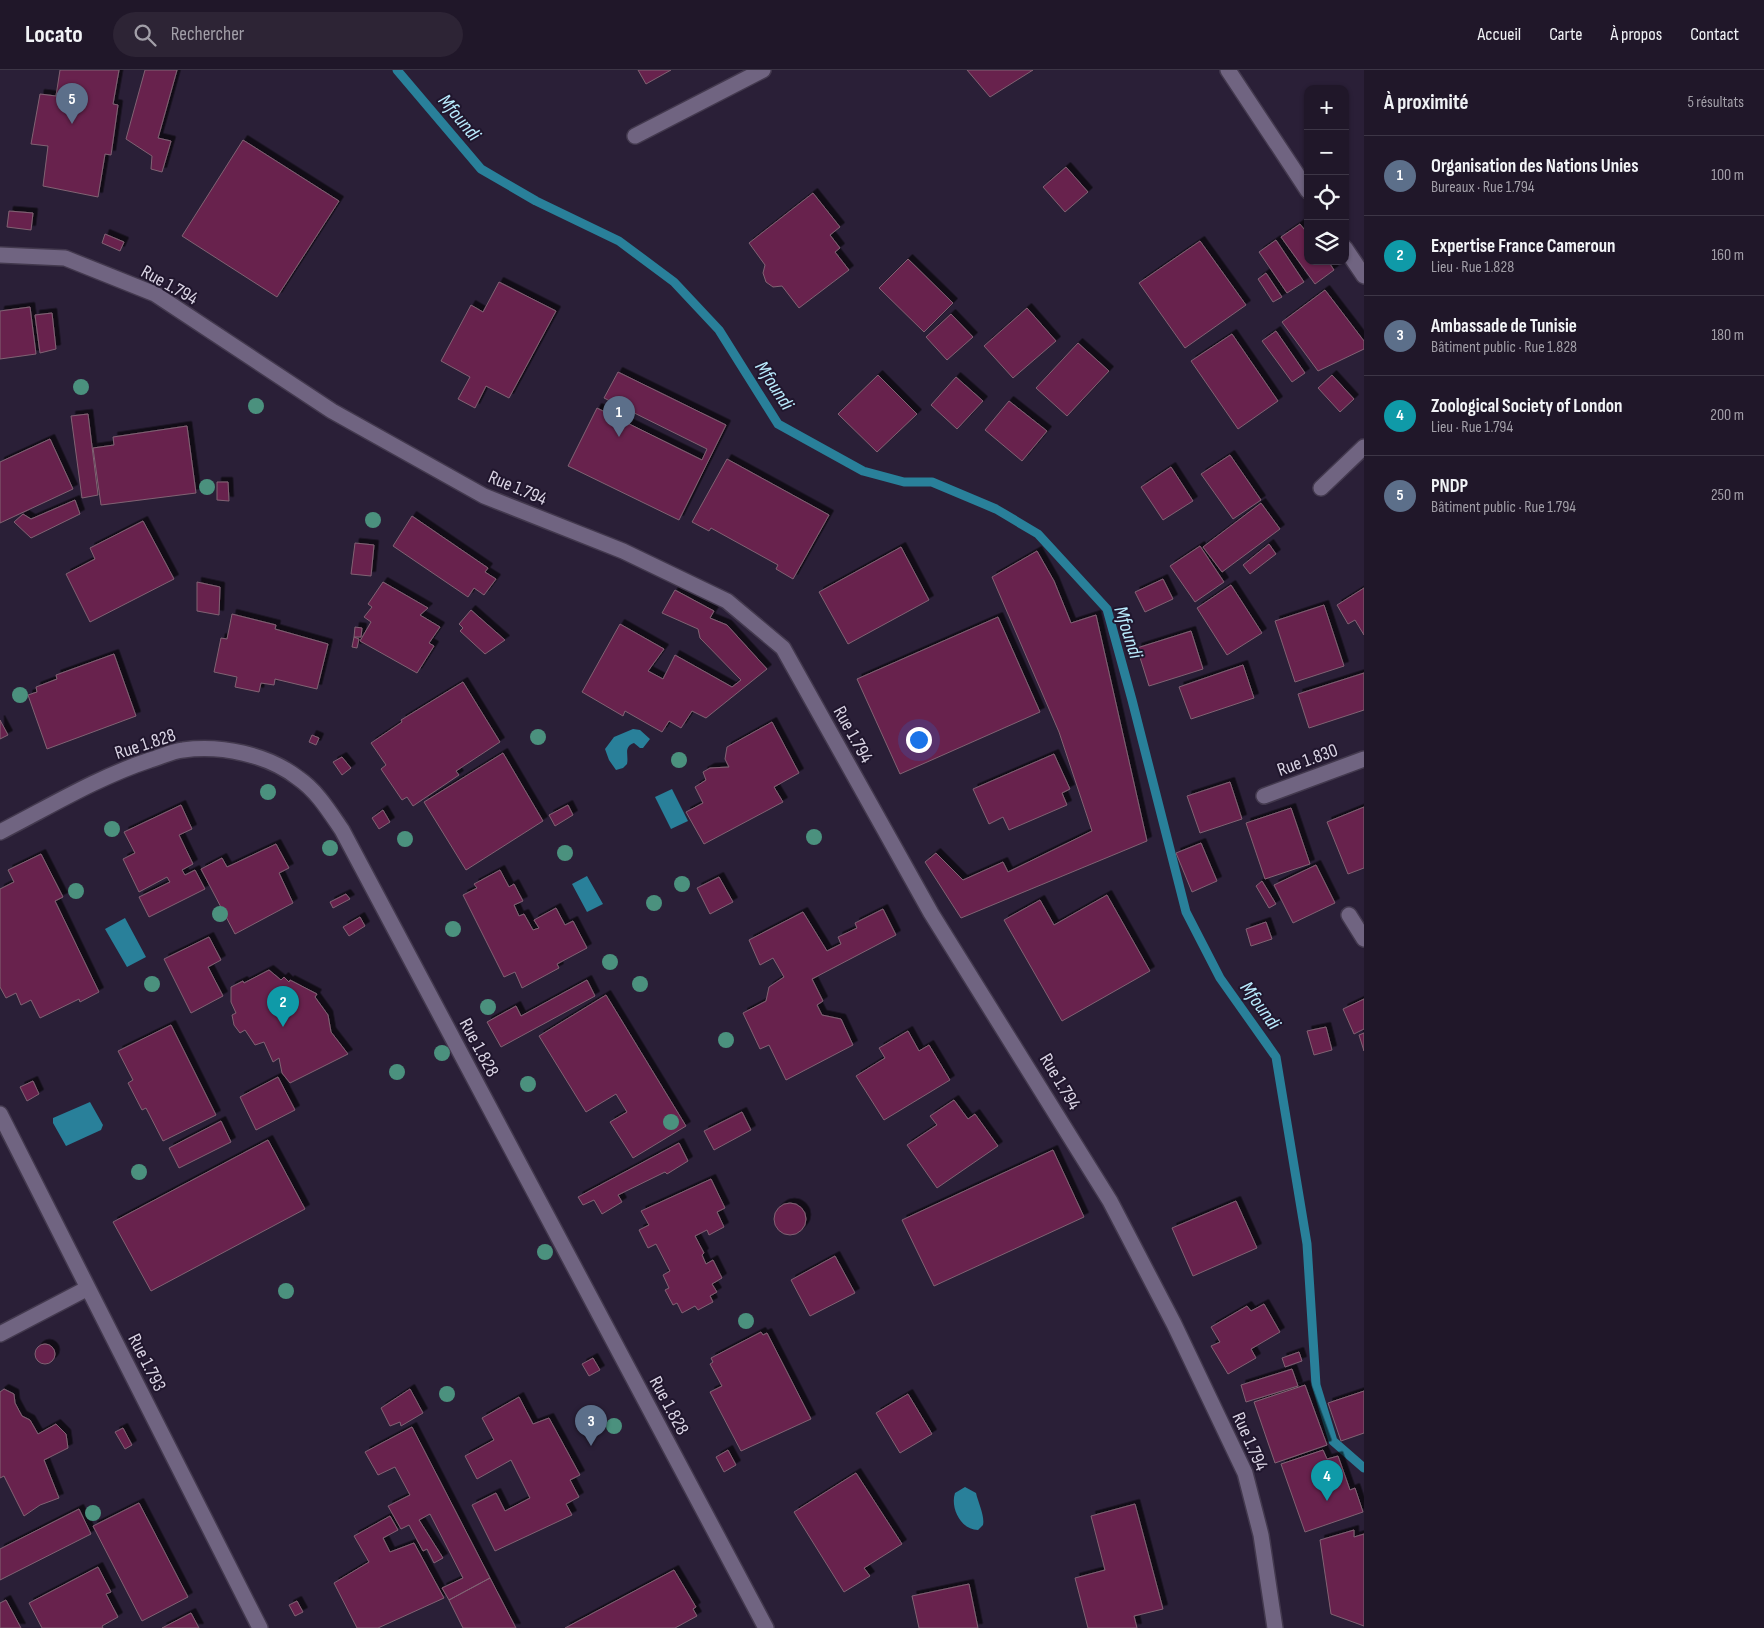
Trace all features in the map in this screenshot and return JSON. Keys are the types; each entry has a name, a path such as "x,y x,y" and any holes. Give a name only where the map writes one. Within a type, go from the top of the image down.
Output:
{"street":[{"path":"635,136 762,70"},
{"path":"1228,70 1304,185"},
{"path":"1349,254 1364,276"},
{"name":"Rue 1.794","path":"0,255 65,258 155,294 332,411 484,496 623,552 727,600 783,648 931,913 1110,1201 1174,1324 1245,1473 1262,1535 1275,1628"},
{"path":"1321,488 1364,446"},
{"name":"Rue 1.828","path":"0,832 121,770 181,750 211,748 240,752 271,763 298,778 323,802 346,839 766,1628"},
{"name":"Rue 1.830","path":"1264,796 1364,759"},
{"path":"1349,916 1364,939"},
{"name":"Rue 1.793","path":"0,1114 260,1628"},
{"path":"0,1334 88,1288"}],"water":[{"path":"633,729 640,730 650,739 643,748 634,743 631,745 627,749 627,764 623,768 616,770 609,760 605,749 614,737"},
{"path":"672,789 688,821 671,829 655,797"},
{"path":"587,876 603,904 587,912 572,884"},
{"path":"125,918 146,957 127,967 105,929"},
{"path":"90,1102 103,1125 101,1130 66,1146 53,1123 53,1118"},
{"path":"965,1487 976,1493 981,1509 983,1525 978,1530 972,1529 962,1522 954,1505 955,1493"}],"building":[{"path":"60,70 119,70 113,104 118,105 111,155 105,154 98,197 43,186 48,146 31,144 40,94 56,96"},
{"path":"145,70 177,70 158,138 171,141 162,172 151,169 152,156 126,139"},
{"path":"638,70 671,70 646,84"},
{"path":"967,70 1033,70 990,97"},
{"path":"243,140 339,201 277,297 182,236"},
{"path":"1066,167 1088,192 1065,212 1043,187"},
{"path":"813,193 840,227 830,235 840,248 835,252 849,270 799,308 782,286 773,287 766,282 763,273 765,265 749,243"},
{"path":"9,211 33,213 31,230 7,227"},
{"path":"1300,224 1304,229 1304,265 1331,265 1334,270 1315,284 1281,237"},
{"path":"105,234 124,242 120,251 102,243"},
{"path":"1276,240 1304,282 1287,293 1259,252"},
{"path":"1200,241 1246,305 1185,348 1139,283"},
{"path":"908,259 953,303 924,332 879,288"},
{"path":"1266,273 1282,297 1273,302 1258,279"},
{"path":"499,282 556,311 509,398 486,386 475,408 458,399 470,377 441,361 471,305 483,312"},
{"path":"1325,290 1364,341 1364,349 1318,371 1282,322"},
{"path":"30,307 36,354 0,359 0,311"},
{"path":"1027,308 1056,341 1013,378 984,346"},
{"path":"52,313 56,349 40,353 35,315"},
{"path":"951,314 973,337 947,360 926,337"},
{"path":"1276,331 1305,373 1292,382 1262,341"},
{"path":"1232,334 1278,401 1238,429 1191,361"},
{"path":"1078,343 1109,371 1067,416 1036,388"},
{"path":"618,372 726,425 679,520 568,466 597,408 702,460 707,449 604,398"},
{"path":"878,375 917,414 877,452 838,414"},
{"path":"1332,375 1354,399 1340,412 1318,388"},
{"path":"956,377 983,401 957,429 931,405"},
{"path":"1009,401 1047,431 1022,461 985,430"},
{"path":"88,414 98,495 82,498 71,416"},
{"path":"187,426 196,493 101,505 93,448 114,445 113,437"},
{"path":"50,439 73,489 0,523 0,462"},
{"path":"1230,455 1261,500 1233,519 1201,474"},
{"path":"727,459 829,515 793,579 776,569 778,565 711,528 709,531 692,522"},
{"path":"1171,467 1193,501 1163,520 1141,487"},
{"path":"217,482 228,482 229,501 217,500"},
{"path":"75,500 80,514 31,538 14,522 23,514 31,519"},
{"path":"1261,503 1280,529 1222,572 1203,547"},
{"path":"412,516 488,568 485,572 496,579 484,595 474,588 468,597 393,546"},
{"path":"143,521 174,579 90,622 66,574 95,559 90,548"},
{"path":"355,543 374,545 371,576 351,574"},
{"path":"1269,544 1276,554 1250,574 1243,565"},
{"path":"1200,546 1224,582 1195,602 1170,566"},
{"path":"901,547 929,600 848,644 819,592"},
{"path":"1037,551 1054,581 1071,623 1096,615 1147,841 961,918 925,862 936,853 963,880 1003,862 1008,872 1092,831 1059,732 992,577"},
{"path":"1163,579 1173,599 1145,612 1135,592"},
{"path":"197,582 220,587 219,615 197,611"},
{"path":"383,582 428,608 420,615 440,627 429,643 434,646 417,673 360,641 371,622 364,617 372,607 368,604"},
{"path":"1231,585 1262,633 1227,655 1197,608"},
{"path":"1364,588 1364,635 1355,620 1348,624 1337,605"},
{"path":"675,590 714,611 710,618 727,625 767,669 706,718 692,711 681,728 669,721 662,732 625,711 623,716 582,692 620,624 664,649 648,671 663,679 675,655 732,687 741,680 700,638 698,629 662,613"},
{"path":"1324,605 1344,666 1295,682 1275,621"},
{"path":"471,610 505,640 485,654 460,631 463,628 459,624"},
{"path":"232,614 276,625 275,629 328,644 317,689 275,679 274,685 261,683 259,692 235,687 237,677 214,672 221,638 227,639"},
{"path":"998,617 1040,712 900,774 857,679"},
{"path":"355,627 362,628 361,637 354,637"},
{"path":"1191,631 1203,669 1149,686 1137,648"},
{"path":"354,637 359,639 357,648 352,647"},
{"path":"114,654 136,716 47,749 28,695 37,692 36,687 57,679 56,675"},
{"path":"1243,665 1254,698 1191,719 1179,687"},
{"path":"1364,673 1364,710 1309,728 1298,694"},
{"path":"463,682 500,742 456,771 459,775 413,806 407,797 402,800 381,769 386,765 371,743 402,722 401,720"},
{"path":"0,720 8,735 0,739"},
{"path":"772,722 799,773 774,787 783,802 704,844 686,812 703,803 695,787 706,780 703,772 710,768 729,767 725,759 727,747"},
{"path":"312,735 319,738 316,745 309,742"},
{"path":"503,753 543,821 466,870 424,802"},
{"path":"1054,754 1070,789 1062,793 1067,805 1009,830 1003,817 989,824 973,789"},
{"path":"342,757 351,768 342,775 333,762"},
{"path":"1230,782 1242,819 1200,833 1187,796"},
{"path":"181,805 192,829 179,835 193,864 182,870 185,875 195,870 205,889 149,917 139,897 170,882 167,877 139,892 123,859 135,853 124,832"},
{"path":"568,805 573,815 555,826 549,815"},
{"path":"1364,807 1364,868 1348,874 1327,822"},
{"path":"1291,808 1310,864 1265,879 1246,823"},
{"path":"383,810 390,822 379,829 372,818"},
{"path":"1201,843 1217,881 1192,892 1176,853"},
{"path":"276,844 289,868 279,873 293,903 235,934 201,869 222,858 227,867"},
{"path":"41,854 63,897 55,901 99,992 80,1002 79,999 40,1018 31,1000 21,1005 16,993 6,998 0,987 0,889 14,882 8,870"},
{"path":"1316,865 1335,903 1293,923 1274,885"},
{"path":"500,870 509,887 514,884 523,901 514,905 519,916 524,914 533,930 539,928 534,920 556,908 565,925 573,921 587,948 557,964 559,968 522,988 515,972 504,977 463,895 477,888 474,884"},
{"path":"719,877 733,902 710,914 697,888"},
{"path":"1262,881 1276,904 1269,908 1256,886"},
{"path":"346,894 350,899 333,908 330,902"},
{"path":"1107,895 1150,971 1062,1021 1004,920 1040,900 1054,925"},
{"path":"883,909 896,935 812,979 823,1001 817,1005 822,1015 841,1019 853,1045 786,1080 769,1045 760,1049 743,1013 766,1001 769,987 784,977 773,958 760,965 749,940 803,912 827,951 841,944 838,937 857,928 855,923"},
{"path":"360,917 365,926 349,936 343,927"},
{"path":"1266,922 1272,939 1251,946 1246,929"},
{"path":"209,937 221,960 208,967 223,996 191,1013 164,959"},
{"path":"269,970 281,980 284,977 289,982 290,980 317,994 315,997 328,1015 331,1032 348,1054 290,1083 282,1073 279,1058 273,1062 264,1042 255,1045 245,1030 240,1033 234,1025 232,1015 236,1013 231,1002 231,987 243,981 244,983"},
{"path":"587,980 595,996 501,1047 487,1022 516,1006 521,1016"},
{"path":"606,995 686,1126 633,1158 610,1122 627,1112 616,1094 586,1112 539,1036"},
{"path":"1364,999 1364,1029 1354,1034 1343,1009"},
{"path":"171,1025 216,1115 163,1141 146,1108 142,1110 128,1083 133,1080 118,1051"},
{"path":"1326,1027 1332,1050 1314,1055 1307,1031"},
{"path":"908,1031 919,1051 929,1045 950,1080 884,1120 856,1076 885,1058 879,1048"},
{"path":"1364,1033 1364,1051 1359,1035"},
{"path":"278,1077 295,1110 256,1130 240,1097"},
{"path":"33,1081 39,1094 27,1101 20,1087"},
{"path":"954,1100 968,1119 975,1114 998,1146 937,1188 907,1145 937,1125 930,1116"},
{"path":"742,1112 751,1130 714,1150 704,1131"},
{"path":"221,1121 231,1142 179,1168 169,1148"},
{"path":"268,1140 305,1209 151,1291 113,1222"},
{"path":"679,1143 688,1161 667,1174 665,1172 618,1195 622,1202 602,1214 594,1200 583,1205 578,1197"},
{"path":"1053,1150 1084,1217 934,1286 902,1220"},
{"path":"711,1179 725,1208 717,1212 724,1227 709,1235 707,1230 695,1236 704,1253 702,1255 706,1264 713,1260 722,1278 712,1284 717,1292 710,1296 713,1302 698,1310 695,1306 682,1313 677,1303 673,1305 665,1290 669,1288 663,1275 670,1271 656,1244 648,1248 639,1230 649,1225 641,1211"},
{"path":"1236,1201 1257,1248 1193,1276 1172,1228"},
{"path":"790,1203 801,1208 806,1219 801,1230 790,1235 779,1230 774,1219 779,1208"},
{"path":"835,1256 855,1293 810,1316 791,1280"},
{"path":"1264,1304 1280,1332 1251,1349 1256,1358 1228,1374 1211,1346 1220,1342 1211,1327 1247,1306 1251,1311"},
{"path":"761,1332 763,1335 767,1333 811,1419 741,1451 710,1392 722,1386 710,1364 713,1362 711,1358"},
{"path":"45,1344 52,1347 55,1354 52,1361 45,1364 38,1361 35,1354 38,1347"},
{"path":"1299,1352 1302,1361 1285,1367 1282,1358"},
{"path":"593,1358 600,1370 589,1376 582,1364"},
{"path":"1292,1369 1298,1386 1246,1402 1241,1385"},
{"path":"1305,1385 1327,1445 1275,1463 1254,1402"},
{"path":"4,1389 14,1394 15,1403 22,1416 30,1420 38,1434 56,1424 66,1434 68,1448 44,1460 59,1498 40,1505 24,1516 4,1476 0,1478 0,1392"},
{"path":"410,1389 423,1413 401,1426 400,1422 390,1426 381,1408"},
{"path":"1364,1391 1364,1433 1341,1441 1328,1403"},
{"path":"908,1394 932,1434 900,1453 876,1413"},
{"path":"519,1397 533,1424 549,1418 580,1475 570,1480 579,1497 566,1504 572,1515 495,1551 472,1505 496,1493 505,1511 530,1498 511,1460 477,1479 465,1456 494,1440 482,1418"},
{"path":"412,1427 490,1578 449,1600 442,1588 463,1578 430,1514 419,1520 443,1558 434,1563 427,1549 423,1551 409,1525 401,1529 388,1506 410,1495 395,1467 378,1475 365,1452"},
{"path":"123,1428 132,1445 125,1449 115,1432"},
{"path":"728,1450 736,1465 724,1472 716,1457"},
{"path":"1323,1450 1327,1459 1338,1456 1350,1490 1355,1488 1363,1512 1305,1532 1281,1464"},
{"path":"856,1473 902,1544 864,1568 870,1576 844,1592 794,1512"},
{"path":"139,1503 188,1597 142,1621 93,1526"},
{"path":"1135,1504 1163,1609 1134,1616 1137,1628 1088,1628 1075,1578 1105,1570 1091,1516"},
{"path":"79,1509 91,1534 0,1580 0,1549"},
{"path":"390,1516 398,1530 383,1538 390,1552 414,1543 444,1598 378,1628 357,1628 334,1583 369,1562 354,1536"},
{"path":"1354,1530 1354,1537 1364,1534 1364,1626 1331,1614 1320,1540"},
{"path":"98,1567 111,1592 106,1594 118,1617 102,1626 103,1628 42,1628 29,1603"},
{"path":"674,1570 696,1607 693,1609 697,1616 675,1628 565,1628"},
{"path":"490,1578 516,1628 463,1628 449,1600"},
{"path":"969,1584 978,1628 919,1628 912,1596"},
{"path":"6,1600 21,1628 0,1628 0,1603"},
{"path":"297,1601 303,1612 295,1616 289,1605"},
{"path":"191,1613 199,1628 162,1628"}],"waterway":[{"name":"Mfoundi","path":"397,70 481,169 536,201 619,241 674,282 719,330 778,424 863,471 904,482 932,482 996,509 1038,534 1107,609 1186,912 1220,978 1276,1057 1307,1244 1316,1385 1333,1441 1364,1468"}],"place":[{"name":"PNDP","path":"72,124"},
{"name":"Organisation des Nations Unies","path":"619,437"},
{"name":"Expertise France Cameroun","path":"283,1027"},
{"name":"Ambassade de Tunisie","path":"591,1446"},
{"name":"Zoological Society of London","path":"1327,1501"}]}
